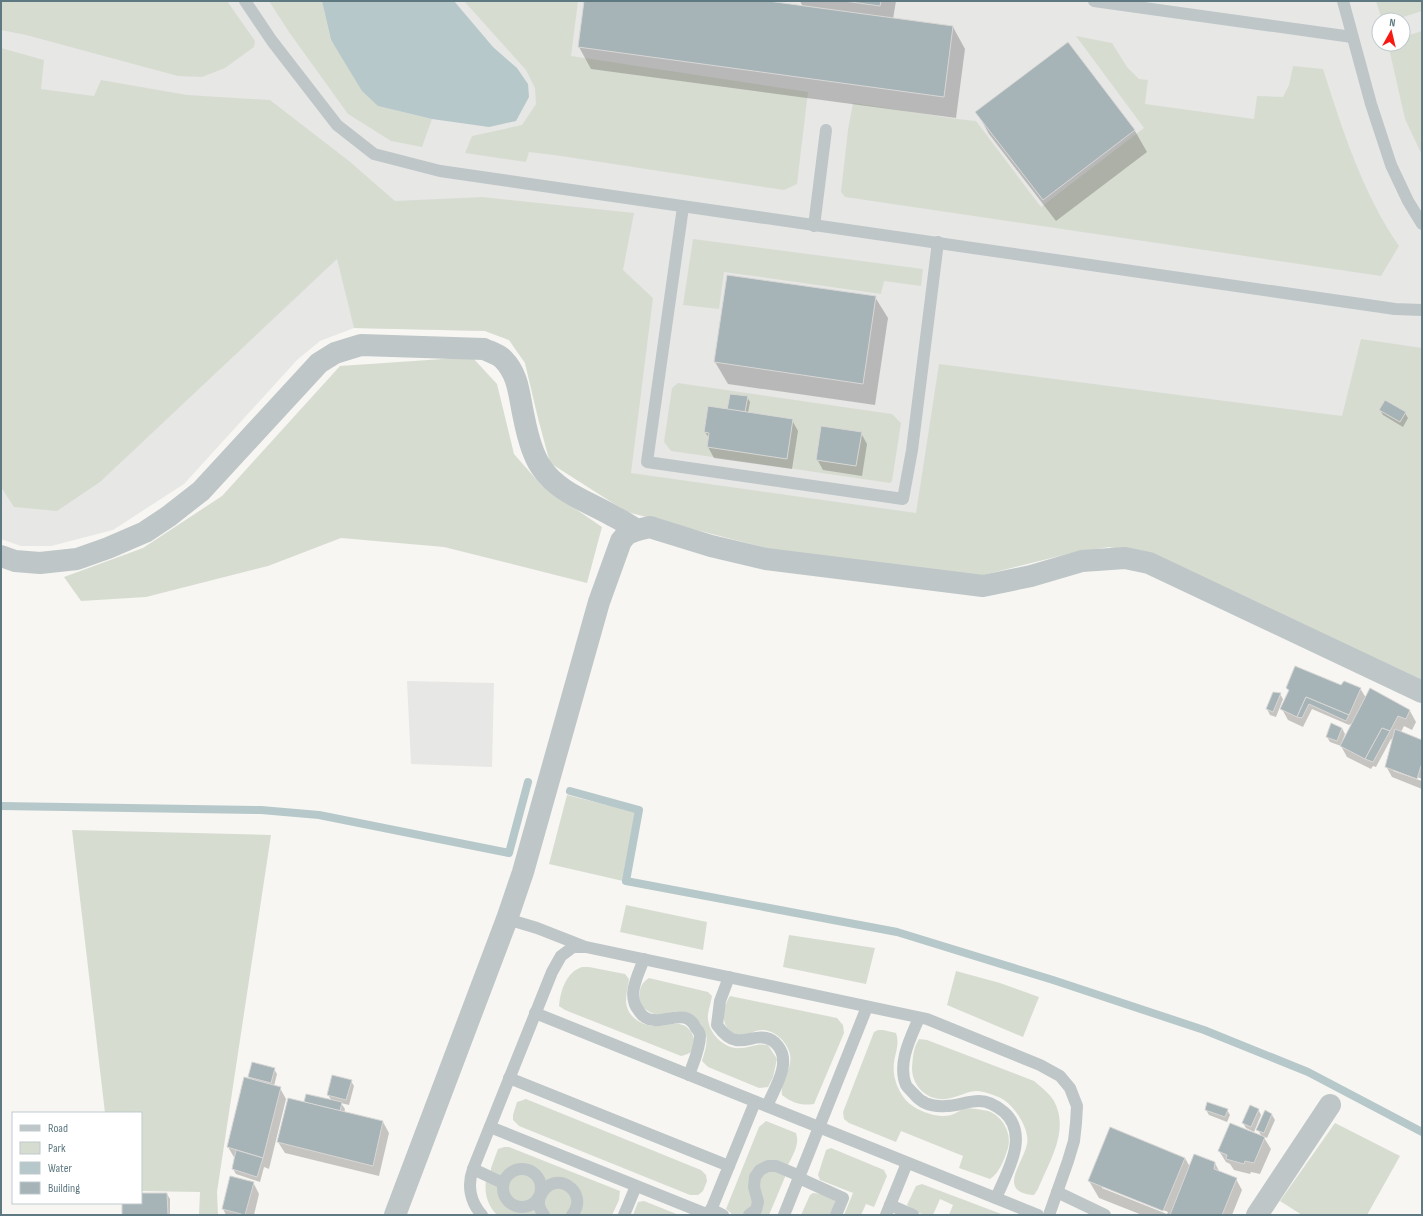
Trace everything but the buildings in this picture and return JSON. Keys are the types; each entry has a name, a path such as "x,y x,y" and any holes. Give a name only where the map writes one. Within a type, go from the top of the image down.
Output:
{"street":[{"path":"1,556 15,561 40,563 77,559 108,548 145,532 169,516 201,491 319,363 335,353 360,345 484,349 502,358 512,370 519,389 529,440 540,466 552,481 582,500 637,530"},
{"path":"401,1213 523,872 599,602 621,541 628,534 650,527 711,546 766,559 983,586 1031,576 1082,561 1125,558 1149,563 1422,692"},
{"path":"1257,1215 1330,1105"}],"lane":[{"path":"245,1 272,41 337,125 374,154 440,172 814,226 938,242 1396,309 1422,310"},
{"path":"1094,1 1352,37"},
{"path":"1343,1 1371,104 1391,164 1408,201 1422,224"},
{"path":"814,226 826,130"},
{"path":"683,206 647,462 903,499 912,450 938,242"},
{"path":"507,919 537,928 586,947 927,1019 1040,1065 1060,1076 1070,1088 1077,1106 1074,1141 1049,1215"},
{"path":"482,1215 470,1195 470,1177 473,1169 552,972 561,956 573,948 586,947"},
{"path":"644,959 635,983 633,995 634,1005 642,1016 655,1020 677,1017 687,1018 695,1025 700,1035 698,1049 689,1075"},
{"path":"729,977 720,1001 717,1025 724,1034 735,1040 747,1040 754,1037 766,1038 775,1041 781,1049 784,1061 767,1106"},
{"path":"784,1215 867,1007"},
{"path":"535,1013 1038,1215"},
{"path":"920,1018 905,1054 903,1069 906,1085 917,1099 930,1105 948,1106 963,1102 980,1101 996,1105 1010,1117 1015,1127 1017,1136 1013,1160 996,1198"},
{"path":"509,1078 729,1166"},
{"path":"710,1213 755,1102"},
{"path":"490,1127 636,1186 710,1213 723,1215"},
{"path":"907,1163 888,1210 913,1215"},
{"path":"749,1215 756,1210 758,1202 754,1187 755,1177 760,1170 768,1166 776,1166 843,1198 836,1215"},
{"path":"473,1169 504,1183"},
{"path":"516,1170 528,1170 534,1173 541,1183 541,1195 532,1205 519,1208 513,1205 508,1201 503,1189 506,1177 516,1170"},
{"path":"544,1215 539,1207 538,1200 543,1190 549,1185 555,1183 562,1183 573,1189 578,1201 577,1208 572,1215"},
{"path":"624,1215 636,1186"},
{"path":"1057,1192 1105,1215"}],"shaded area":[{"path":"1,1 1422,1 1422,680 1146,553 1109,547 1075,552 979,576 770,549 539,422 525,363 509,340 485,331 354,328 320,341 297,360 184,484 113,530 51,546 21,546 1,539"},
{"path":"407,681 494,683 492,767 411,764"}],"green space":[{"path":"1,1 227,1 255,41 254,47 225,68 202,77 178,76 26,35 1,30"},
{"path":"269,1 322,1 331,41 378,106 432,119 422,147 391,141 348,114 289,32"},
{"path":"464,1 578,1 571,56 808,92 797,184 784,190 529,152 526,162 465,153 472,136 522,125 536,104 535,88 526,70"},
{"path":"1376,1 1422,1 1422,11 1411,15 1411,12 1379,12"},
{"path":"1422,31 1422,155 1405,119 1390,52 1411,52 1411,34"},
{"path":"1076,36 1112,43 1127,67 1139,79 1148,80 1145,104 1254,119 1257,96 1283,97 1289,85 1293,66 1323,69 1346,138 1364,183 1374,204 1399,246 1381,276 845,197 841,192 848,130 853,103 976,121 1041,207 1144,128"},
{"path":"1,48 44,60 41,89 94,96 101,80 187,95 270,100 349,161 395,201 482,197 634,213 623,270 653,298 631,473 916,513 939,364 1342,416 1361,339 1422,348 1422,680 1146,553 1109,547 1075,552 979,576 770,549 627,512 550,463 525,363 509,340 485,331 354,328 337,259 100,482 57,511 14,507 1,487"},
{"path":"693,239 923,269 921,286 884,281 881,294 724,272 719,309 683,305"},
{"path":"472,357 497,384 514,454 542,486 602,527 587,583 444,547 341,538 268,566 146,597 81,601 64,577 143,548 222,496 340,366"},
{"path":"678,383 892,414 901,423 892,481 890,483 671,451 664,442 672,388"},
{"path":"567,795 635,812 623,881 549,864"},
{"path":"72,830 271,835 217,1192 218,1215 199,1215 200,1192 142,1191 142,1112 105,1112"},
{"path":"626,905 707,922 703,950 620,932"},
{"path":"789,935 875,948 866,984 783,967"},
{"path":"582,967 625,974 629,979 626,998 627,1007 633,1017 642,1023 653,1026 671,1024 683,1025 689,1029 693,1036 694,1048 692,1051 681,1056 565,1010 559,1006 561,992 567,979 574,971"},
{"path":"956,971 1000,983 1039,997 1023,1037 947,1005"},
{"path":"649,978 708,992 712,996 708,1014 710,1027 717,1038 728,1046 741,1048 768,1045 777,1059 773,1077 768,1087 759,1088 708,1067 702,1061 707,1042 705,1032 699,1022 689,1013 678,1011 655,1014 639,1004 641,986"},
{"path":"730,996 837,1018 843,1025 844,1033 814,1104 805,1105 797,1103 782,1095 783,1083 790,1065 790,1059 786,1045 780,1037 774,1033 764,1030 758,1030 746,1035 736,1034 726,1027 724,1015"},
{"path":"878,1030 896,1033 897,1045 894,1063 895,1080 903,1096 910,1104 917,1109 933,1115 941,1116 950,1115 967,1108 985,1110 993,1113 1002,1121 1009,1137 1008,1148 999,1169 990,1179 959,1168 963,1156 901,1131 896,1142 849,1123 844,1119 843,1112 874,1032"},
{"path":"919,1039 927,1040 1034,1081 1052,1098 1058,1112 1060,1123 1059,1134 1052,1157 1034,1195 1023,1193 1016,1189 1014,1183 1017,1168 1025,1152 1027,1138 1024,1126 1013,1108 1004,1100 988,1093 978,1091 969,1092 946,1099 933,1098 927,1095 915,1081 912,1068 914,1053"},
{"path":"526,1099 701,1170 706,1175 707,1181 703,1191 698,1195 690,1195 519,1126 513,1120 513,1115 517,1102"},
{"path":"766,1121 796,1133 797,1141 795,1149 788,1165 765,1163 754,1205 745,1214 733,1215 726,1209 759,1127"},
{"path":"1335,1123 1400,1156 1367,1215 1302,1215 1280,1201"},
{"path":"509,1147 620,1191 619,1200 612,1215 579,1215 580,1194 544,1182 542,1176 535,1168 525,1164 514,1165 508,1168 502,1176 491,1171 498,1149"},
{"path":"831,1148 884,1170 887,1176 874,1207 866,1204 861,1215 844,1215 853,1193 820,1180 818,1175 826,1150"},
{"path":"765,1170 785,1174 785,1177 769,1215 757,1215 757,1185"},
{"path":"520,1173 526,1173 536,1180 539,1189 538,1195 532,1202 526,1205 520,1205 510,1198 507,1192 507,1186 514,1176"},
{"path":"486,1181 500,1185 504,1203 512,1209 530,1211 534,1207 538,1215 497,1215 487,1200"},
{"path":"922,1184 1004,1215 949,1215 953,1205 940,1199 933,1215 919,1213 907,1205 916,1186"},
{"path":"563,1187 574,1199 568,1215 548,1215 542,1198 548,1190"},
{"path":"813,1193 821,1194 834,1200 835,1202 830,1215 801,1215 810,1195"},
{"path":"644,1201 679,1215 633,1215 638,1202"}],"water":[{"path":"322,1 454,1 493,47 517,68 528,84 529,97 516,121 489,127 432,119 378,106 362,91 331,40"}],"waterway":[{"path":"1,806 261,810 319,815 509,853 528,782"},
{"path":"570,791 639,810 626,881 897,932 1053,980 1204,1030 1308,1072 1422,1132"}]}
